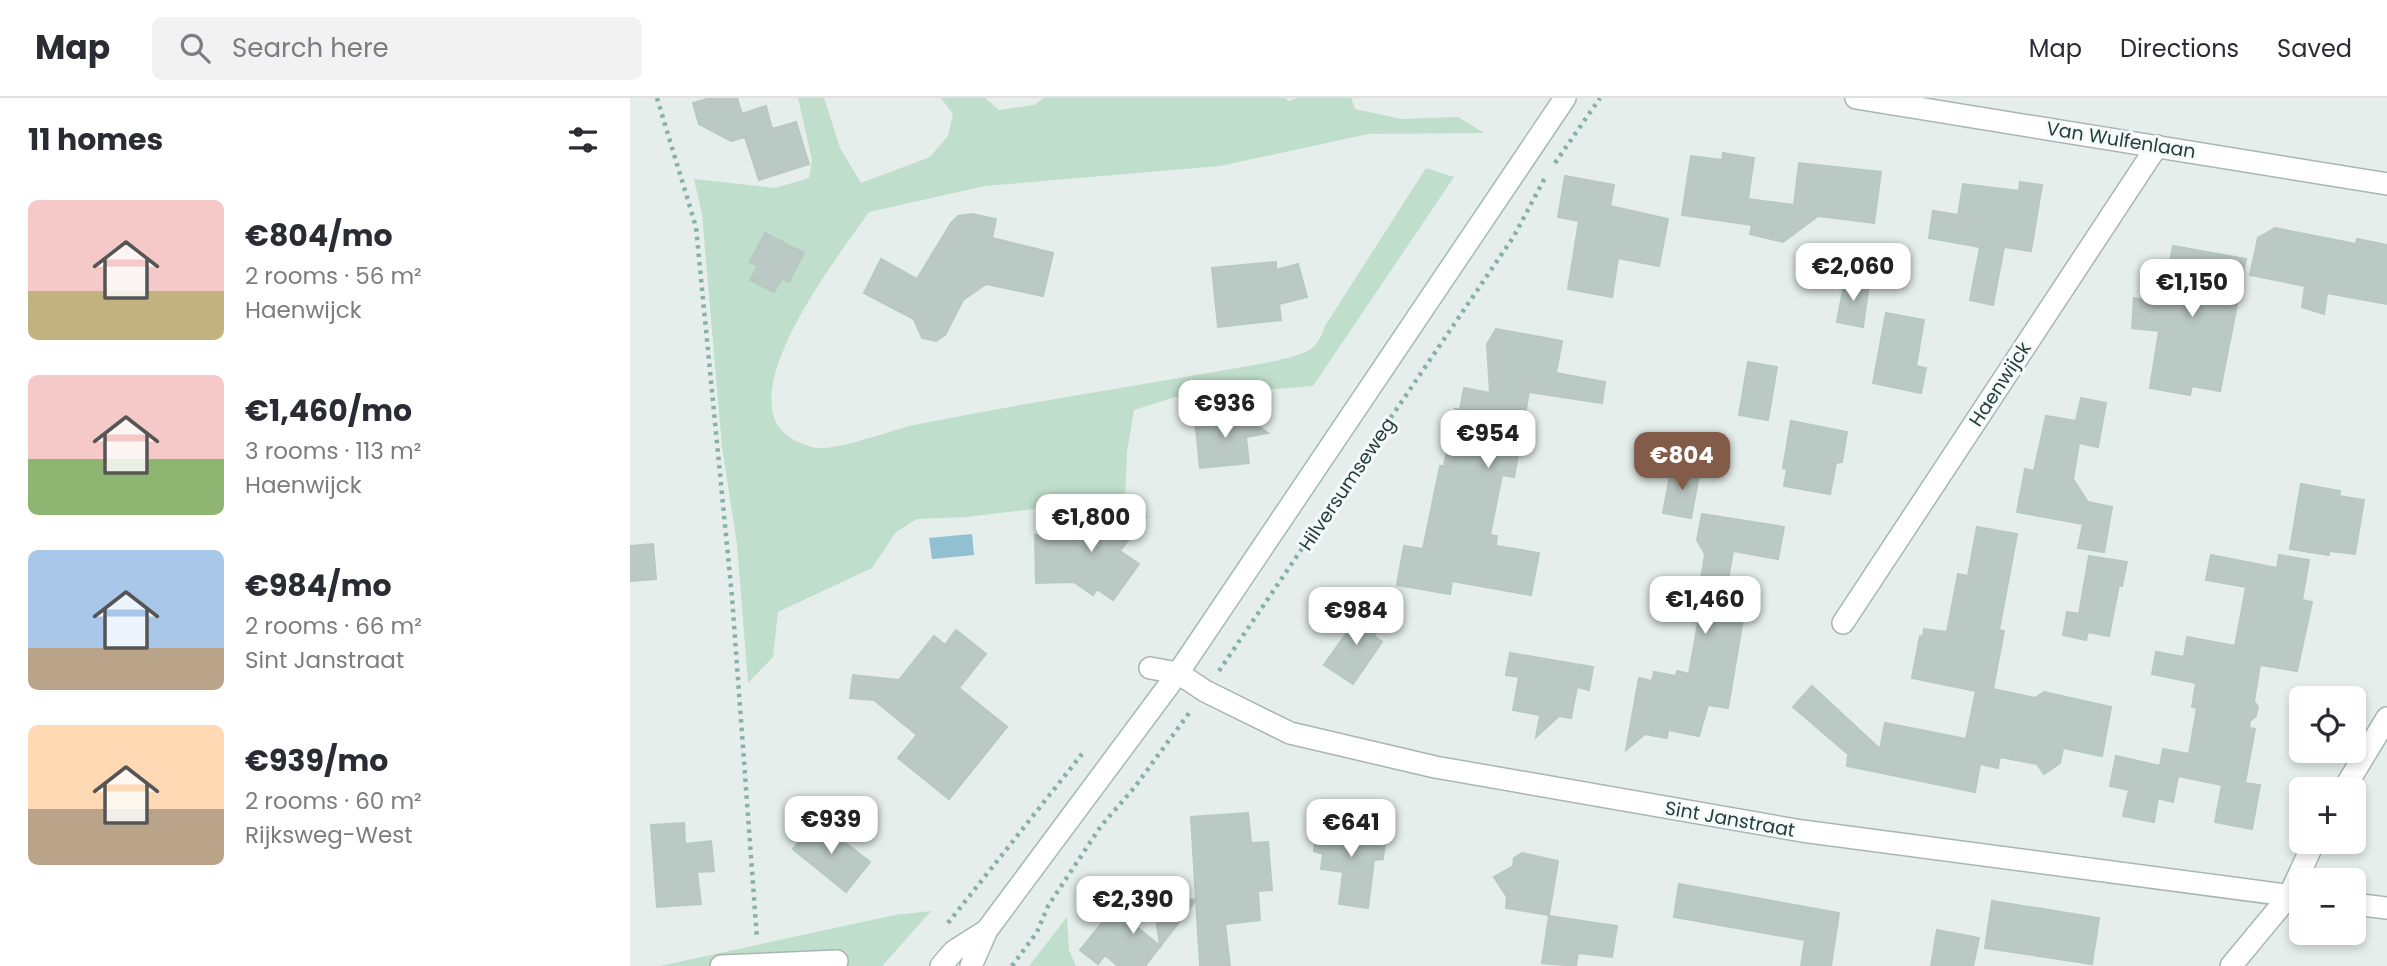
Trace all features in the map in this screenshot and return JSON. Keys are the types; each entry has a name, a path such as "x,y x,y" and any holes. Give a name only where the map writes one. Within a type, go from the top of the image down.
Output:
{"street":[{"name":"Hilversumseweg","path":"972,966 987,930 1178,673 1565,98"},
{"name":"Van Wulfenlaan","path":"1856,98 2387,184"},
{"name":"Haenwijck","path":"1843,623 2157,146"},
{"path":"1150,667 1178,673"},
{"name":"Sint Janstraat","path":"1178,673 1205,691 1290,733 1435,767 1802,831 2289,895"},
{"path":"2351,777 2387,718"},
{"path":"2231,966 2289,903"},
{"path":"2366,905 2387,908"},
{"name":"Hilversumseweg","path":"948,958 987,930"},
{"path":"948,958 972,966"},
{"path":"721,966 759,962 837,961"}],"path":[{"path":"657,98 696,227 732,597 759,962"},
{"name":"Hilversumseweg","path":"1012,966 1037,932 1048,906 1101,826 1134,788 1247,634 1514,236 1547,174 1600,98"},
{"path":"946,926 1091,744"}],"green space":[{"path":"798,98 824,98 840,148 861,183 930,157 948,136 953,114 941,98 985,98 999,110 1034,105 1044,98 1286,98 1288,101 1297,98 1351,98 1355,109 1401,119 1458,117 1484,133 1368,134 1220,166 985,186 869,212 801,314 785,345 775,375 771,401 777,424 794,440 816,448 850,443 914,425 1276,361 1301,354 1317,343 1325,326 1426,168 1454,177 1313,386 1175,397 1134,410 1127,452 1125,498 967,517 917,519 896,532 872,568 778,612 773,657 748,683 737,544 722,447 702,214 694,179 775,188 809,178 812,160"},
{"path":"931,911 882,966 660,966 895,915"},
{"path":"1067,917 1069,950 1076,966 1029,966"}],"water":[{"path":"972,534 974,555 932,559 929,538"}],"building":[{"path":"711,98 737,98 742,114 766,106 772,129 796,122 809,164 759,180 745,137 731,141 699,124 693,103"},
{"path":"1723,153 1754,158 1748,199 1794,205 1799,163 1881,172 1874,223 1818,216 1783,242 1750,234 1752,225 1682,215 1691,156 1722,160"},
{"path":"1565,176 1614,185 1610,206 1668,219 1659,266 1618,258 1612,297 1568,289 1579,221 1558,217"},
{"path":"2020,182 2042,185 2031,251 2004,247 1993,305 1970,300 1980,247 1929,238 1933,211 1958,215 1963,184 2019,191"},
{"path":"972,214 996,219 992,238 1053,253 1043,296 986,284 963,300 945,335 936,341 922,338 914,319 864,293 881,259 917,279 951,223 958,216"},
{"path":"2275,228 2356,244 2357,239 2387,245 2387,304 2327,293 2324,314 2302,307 2305,286 2250,275 2258,238"},
{"path":"765,233 804,253 789,282 782,279 774,292 750,280 758,266 750,262"},
{"path":"2173,246 2246,259 2220,391 2192,386 2190,395 2150,388 2159,331 2132,328 2134,298 2152,302 2159,265 2169,267"},
{"path":"1276,262 1276,270 1298,264 1307,297 1279,304 1281,320 1218,327 1212,268"},
{"path":"1845,279 1869,284 1863,327 1837,322"},
{"path":"1886,313 1924,320 1916,366 1926,368 1921,393 1873,383"},
{"path":"1496,329 1562,341 1556,373 1605,382 1602,403 1529,392 1514,477 1502,475 1490,535 1497,536 1496,546 1539,553 1531,595 1452,581 1450,594 1397,585 1404,546 1423,549 1440,466 1444,466 1455,409 1460,410 1464,388 1490,393 1487,344"},
{"path":"1748,362 1777,367 1768,420 1739,415"},
{"path":"2081,398 2106,403 2098,447 2079,443 2073,479 2088,502 2112,507 2104,552 2078,548 2083,524 2017,512 2025,469 2034,471 2046,416 2076,421"},
{"path":"1242,415 1268,433 1246,437 1249,463 1200,468 1195,420"},
{"path":"1791,421 1847,432 1842,462 1836,463 1830,494 1784,486 1787,469 1783,468"},
{"path":"1672,465 1700,470 1691,518 1663,513"},
{"path":"2301,484 2340,491 2339,496 2364,500 2355,554 2329,551 2329,555 2290,549"},
{"path":"1119,497 1146,517 1120,551 1139,564 1113,600 1097,589 1093,595 1074,582 1036,583 1035,535 1090,536"},
{"path":"1702,514 1784,527 1778,559 1733,551 1725,597 1746,601 1728,708 1708,705 1699,736 1668,730 1667,738 1645,734 1626,750 1639,678 1652,681 1654,672 1676,676 1677,671 1689,674 1701,606 1697,605 1705,554 1697,540"},
{"path":"1977,527 2017,534 1999,630 2004,631 1993,689 2035,698 2044,692 2111,707 2102,756 2063,748 2060,763 2044,774 2037,764 2000,757 1998,768 1980,764 1975,792 1847,766 1848,754 1793,707 1812,686 1880,749 1885,723 1966,739 1976,691 1912,678 1920,636 1923,637 1924,629 1947,632 1958,574 1968,576"},
{"path":"653,544 656,579 630,581 630,546"},
{"path":"2211,555 2277,568 2279,555 2309,560 2302,600 2312,602 2297,671 2260,665 2254,701 2258,707 2256,716 2250,721 2249,728 2255,729 2245,783 2260,785 2252,829 2215,822 2222,785 2178,776 2173,802 2158,798 2154,822 2123,816 2129,790 2110,786 2116,756 2160,766 2163,749 2189,754 2197,708 2192,707 2196,683 2152,674 2156,652 2184,657 2187,637 2235,646 2246,587 2206,580"},
{"path":"2089,556 2127,562 2122,586 2119,585 2109,636 2088,632 2086,640 2063,635 2067,612 2079,614"},
{"path":"1365,607 1384,621 1374,636 1382,642 1353,684 1324,665"},
{"path":"956,630 986,654 959,688 1007,727 949,799 898,758 917,735 874,700 850,698 853,675 899,680 934,636 945,645"},
{"path":"1510,653 1593,667 1589,690 1577,687 1571,718 1559,716 1536,737 1540,715 1513,710 1519,677 1506,675"},
{"path":"1248,813 1251,843 1268,842 1272,890 1258,891 1260,920 1225,924 1230,966 1200,966 1191,817"},
{"path":"816,820 870,862 846,892 793,849"},
{"path":"684,823 685,844 711,841 714,871 697,872 701,904 657,907 651,825"},
{"path":"1317,825 1386,834 1383,859 1374,860 1368,908 1339,904 1343,872 1321,869 1323,854 1314,851"},
{"path":"1522,853 1558,861 1549,915 1506,908 1507,897 1494,877 1513,866 1514,858"},
{"path":"1679,884 1839,913 1831,966 1801,966 1805,940 1674,917"},
{"path":"1197,899 1145,966 1118,966 1105,955 1098,964 1080,950 1114,908 1160,946 1154,904"},
{"path":"1992,901 2099,918 2092,964 1985,948"},
{"path":"1549,916 1617,926 1612,957 1578,953 1576,966 1542,963"},
{"path":"1937,930 1979,938 1973,966 1931,966"}]}
